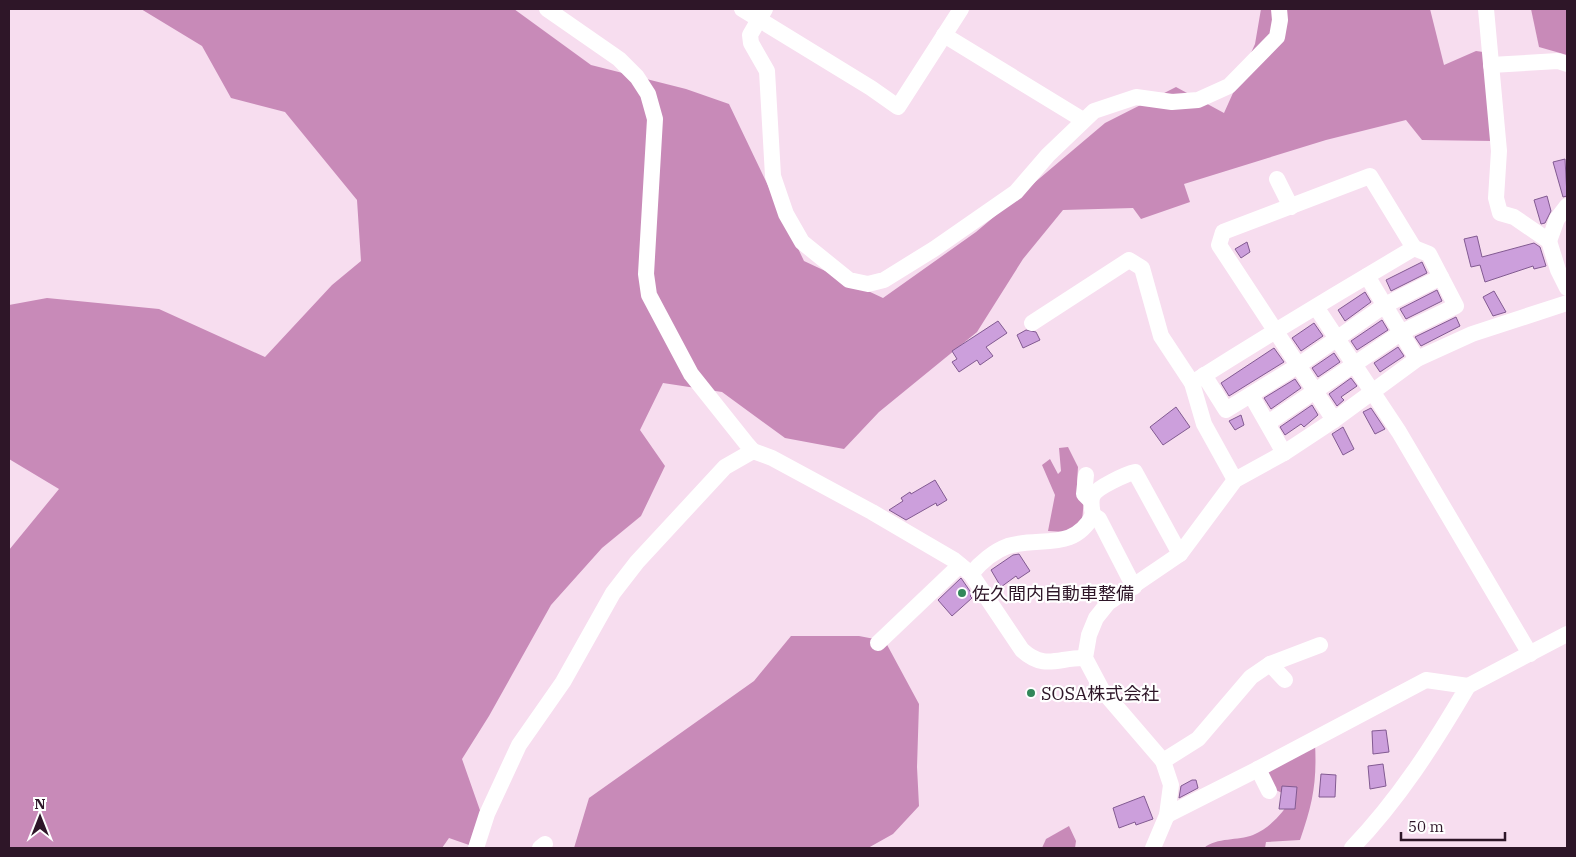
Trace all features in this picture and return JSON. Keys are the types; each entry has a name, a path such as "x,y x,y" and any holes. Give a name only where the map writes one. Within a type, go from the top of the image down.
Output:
{"street":[{"path":"547,9 619,59 637,77 648,94 655,120 646,274 649,295 691,374 753,451 772,458 872,512 966,570 1022,650 1033,660 1051,663 1069,657 1086,658"},
{"path":"742,9 762,14 898,107 961,9"},
{"path":"762,14 750,35 750,42 767,71 773,176 786,214 802,242 850,280 868,284 884,280 934,249 1016,192 1083,120 1094,111 1109,104 1136,97 1172,102 1198,100 1229,86 1277,37 1280,20 1279,9"},
{"path":"1486,9 1499,151 1496,198 1500,212 1514,217 1549,241"},
{"path":"1490,57 1496,28 1497,9"},
{"path":"944,35 1083,120"},
{"path":"1490,57 1567,64"},
{"path":"1268,422 1315,390 1402,332 1456,306 1429,254 1414,248 1370,176 1223,232 1219,245 1299,364 1315,390 1334,420"},
{"path":"1276,179 1290,206"},
{"path":"1567,206 1557,219 1549,241 1558,270 1567,288"},
{"path":"1198,379 1414,248"},
{"path":"1032,323 1129,260 1142,268 1161,336 1226,410 1299,364 1385,305 1440,277"},
{"path":"1367,276 1417,359"},
{"path":"1094,281 1119,282"},
{"path":"1153,848 1167,814 1171,785 1163,761 1102,690 1086,658 1089,635 1096,618 1108,603 1180,554 1234,480 1284,452 1334,420 1417,359 1472,334 1567,303"},
{"path":"1316,307 1353,365 1373,392 1530,654"},
{"path":"1198,379 1204,424 1234,480"},
{"path":"1250,395 1268,422 1284,452"},
{"path":"476,848 487,814 519,745 563,682 612,594 637,562 726,467 753,451"},
{"path":"878,643 966,570 1006,546 1073,537 1084,530 1092,508 1093,494 1099,489 1135,472 1180,554"},
{"path":"1086,475 1084,494 1134,586"},
{"path":"1352,848 1404,788 1468,686 1567,634"},
{"path":"1163,761 1198,738 1251,677 1270,664 1320,645"},
{"path":"1270,664 1285,680"},
{"path":"1167,814 1258,770 1426,680 1468,686"},
{"path":"1360,714 1361,730"},
{"path":"1258,770 1269,791"}],"shaded area":[{"path":"141,9 514,9 591,65 686,89 729,104 804,261 883,298 976,232 1105,123 1176,87 1224,113 1255,44 1261,9 1430,9 1444,65 1476,51 1498,54 1493,141 1422,140 1406,120 1326,140 1184,184 1190,202 1141,219 1133,208 1063,210 1023,259 977,332 879,412 844,449 785,438 722,392 663,383 640,430 665,466 641,516 602,548 551,605 489,716 462,759 482,816 469,845 449,838 442,848 9,848 9,550 59,489 9,459 9,305 47,298 159,309 265,357 332,285 361,261 357,200 285,112 231,98 202,46"},
{"path":"1531,9 1567,9 1567,55 1539,47"},
{"path":"1068,447 1078,467 1077,483 1084,498 1082,522 1065,532 1048,531 1055,495 1042,465 1050,459 1058,474 1061,471 1059,448"},
{"path":"791,636 859,636 885,641 919,704 917,767 919,806 893,834 868,848 574,848 589,798 754,681"},
{"path":"1315,743 1313,792 1300,840 1266,842 1265,848 1204,848 1215,842 1253,835 1276,819 1292,798 1272,788 1265,770"},
{"path":"1069,826 1076,841 1075,848 1042,848 1046,839"}],"building":[{"path":"1565,159 1567,196 1563,197 1553,162"},
{"path":"1547,196 1551,211 1545,223 1541,224 1534,200"},
{"path":"1477,236 1482,257 1534,243 1540,247 1546,266 1534,269 1533,266 1485,282 1480,265 1471,267 1464,239"},
{"path":"1247,242 1250,252 1241,258 1235,249"},
{"path":"1422,262 1427,273 1391,291 1386,280"},
{"path":"1437,290 1442,301 1406,319 1400,309"},
{"path":"1494,291 1506,312 1493,316 1483,297"},
{"path":"1365,292 1371,302 1345,321 1338,310"},
{"path":"1456,317 1460,326 1421,346 1415,337"},
{"path":"1382,320 1388,330 1357,350 1351,341"},
{"path":"998,321 1007,333 986,347 993,356 980,365 977,360 959,372 952,362 957,359 952,351"},
{"path":"1314,323 1323,336 1301,351 1292,338"},
{"path":"1026,330 1036,332 1040,340 1023,348 1017,335"},
{"path":"1398,347 1404,356 1380,372 1374,363"},
{"path":"1274,348 1284,362 1229,396 1221,383"},
{"path":"1334,353 1340,362 1318,377 1312,368"},
{"path":"1351,378 1357,386 1341,397 1344,400 1337,406 1329,394"},
{"path":"1295,379 1301,388 1271,409 1264,398"},
{"path":"1312,405 1318,415 1304,427 1301,424 1285,435 1280,427"},
{"path":"1176,407 1190,427 1163,445 1150,427"},
{"path":"1371,408 1385,429 1375,434 1363,412"},
{"path":"1241,415 1244,425 1235,430 1229,421"},
{"path":"1343,427 1354,449 1343,455 1332,434"},
{"path":"935,480 947,500 937,506 936,503 906,520 889,510 903,501 901,498 910,492 911,494"},
{"path":"1019,554 1030,571 1018,579 1016,576 1001,587 991,570 1013,555"},
{"path":"961,578 972,594 970,596 972,598 952,616 938,600"},
{"path":"1386,730 1389,752 1373,754 1372,731"},
{"path":"1383,764 1386,786 1370,789 1368,766"},
{"path":"1321,774 1336,775 1335,797 1319,797"},
{"path":"1196,780 1198,788 1179,798 1181,786"},
{"path":"1282,786 1297,787 1295,809 1279,809"},
{"path":"1144,796 1153,819 1136,825 1135,822 1119,828 1113,808"}],"place":[{"name":"佐久間内自動車整備","path":"962,593"},
{"name":"SOSA株式会社","path":"1031,693"}]}
